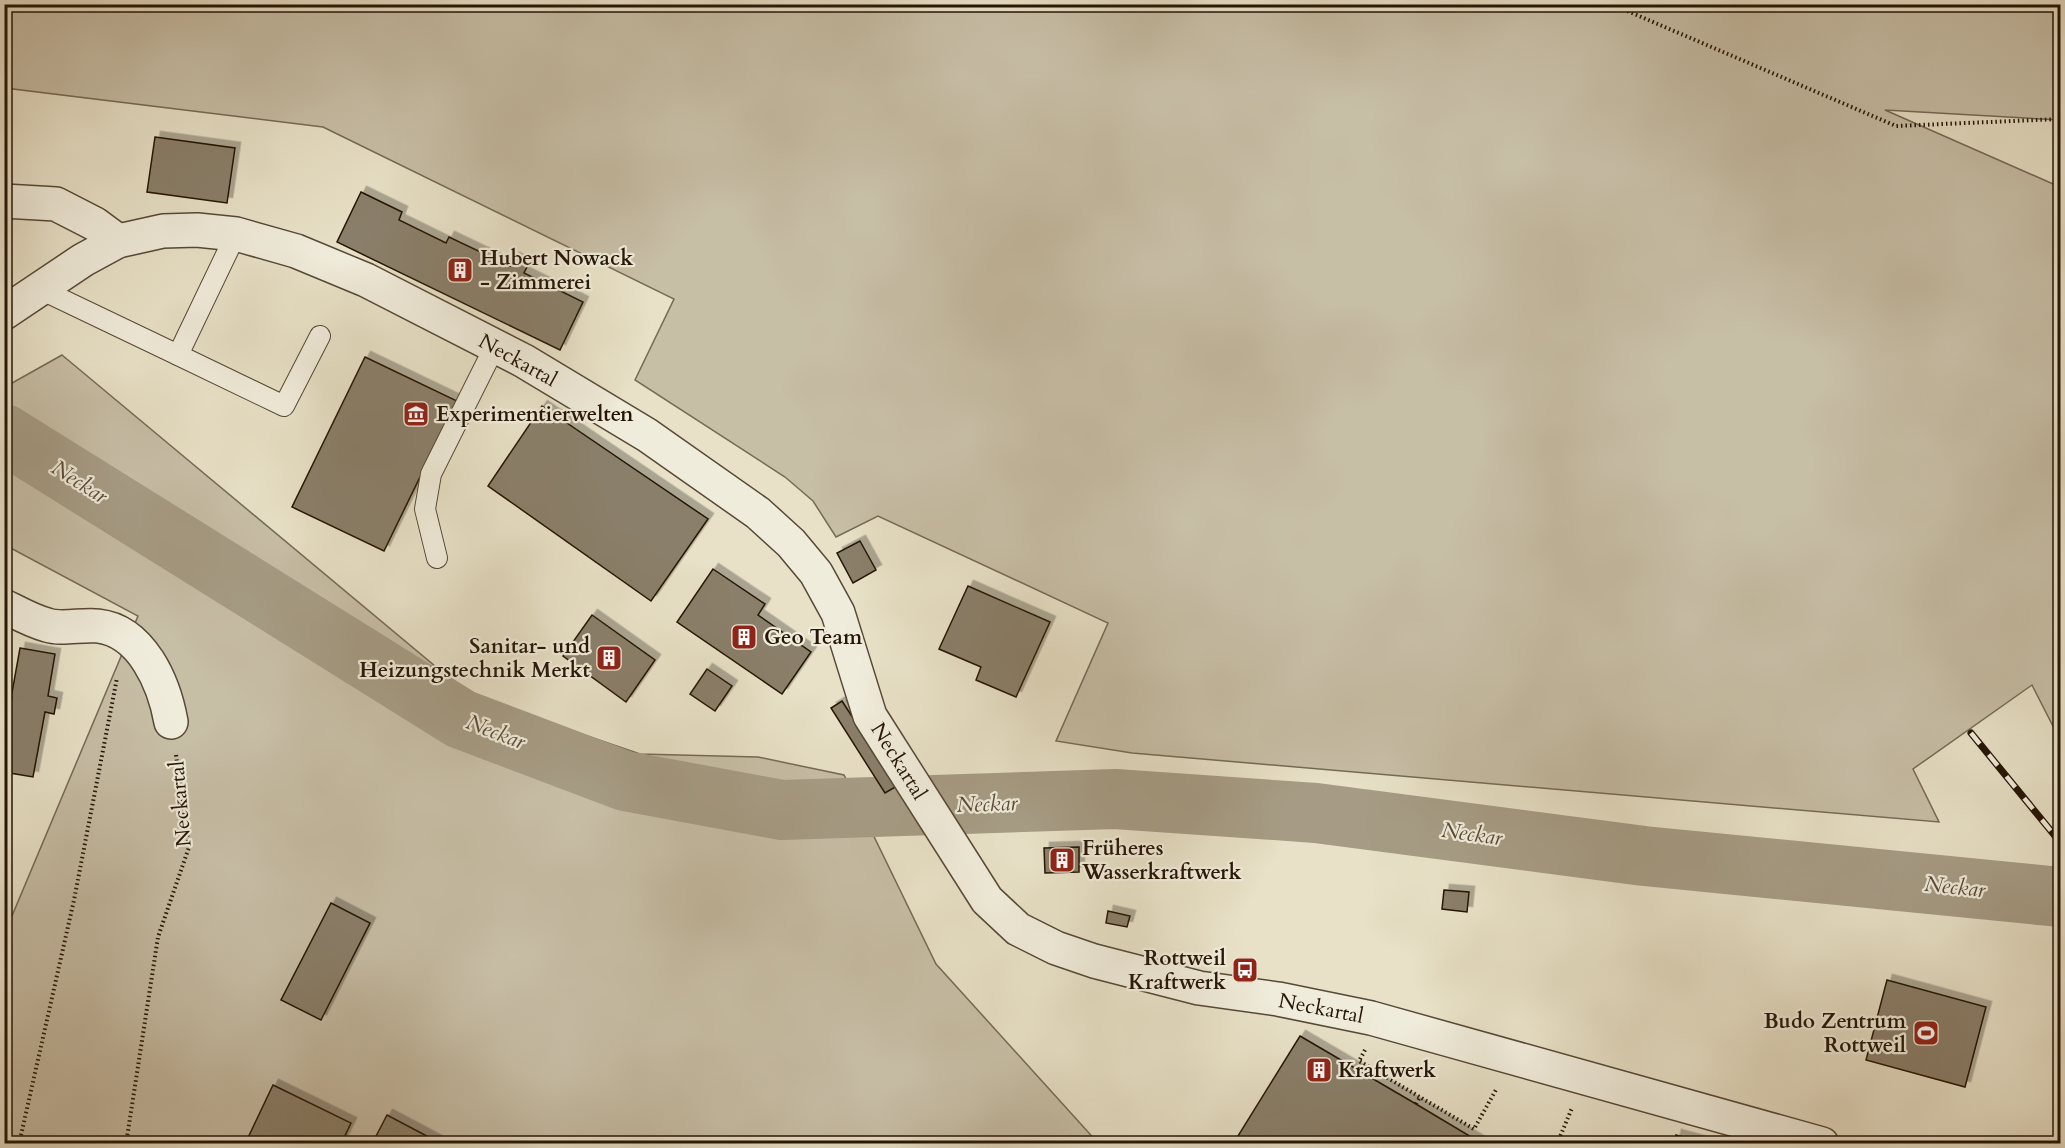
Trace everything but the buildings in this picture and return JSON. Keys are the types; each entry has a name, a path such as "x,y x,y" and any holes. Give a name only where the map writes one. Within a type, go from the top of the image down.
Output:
{"street":[{"path":"4,201 56,204 95,224 118,241"},
{"name":"Neckartal","path":"4,313 83,260 118,241 163,231 197,230 236,234 296,250 366,280 495,346 647,435 758,513 791,543 816,573 838,613 870,716 987,900 1018,929 1056,948 1094,961 1199,988 1278,999 1371,1018 1822,1143"},
{"path":"4,606 49,626 99,626 125,635 152,670 166,697 171,722"}],"lane":[{"path":"178,355 236,234"},
{"path":"40,289 284,406 320,336"},
{"path":"437,558 425,509 431,474 495,346"}],"path":[{"path":"1611,4 1896,126 2061,119"},
{"path":"19,1143 74,900 125,635"},
{"name":"Neckartal","path":"126,1143 158,938 189,848 171,722"},
{"path":"1359,1061 1474,1129 1515,1057"},
{"path":"1416,1104 1420,1097"}],"shaded area":[{"path":"5,4 2060,5 2060,120 1885,110 2060,187 2060,740 2032,685 1913,769 1939,822 1132,753 1056,741 1108,623 878,516 836,537 813,501 785,477 635,380 674,299 323,127 5,88"},
{"path":"62,355 471,696 640,754 758,757 844,775 936,964 1098,1143 5,1143 4,935 138,616 5,545 5,387"}],"waterway":[{"name":"Neckar","path":"4,434 461,719 625,781 782,810 1115,799 1316,813 1644,856 2060,897"}],"railway":[{"path":"1971,733 2060,842"}],"place":[{"name":"Hubert Nowack - Zimmerei","path":"460,270"},
{"name":"Experimentierwelten","path":"416,414"},
{"name":"Geo Team","path":"744,637"},
{"name":"Sanitar- und Heizungstechnik Merkt","path":"609,658"},
{"name":"Früheres Wasserkraftwerk","path":"1062,860"},
{"name":"Rottweil Kraftwerk","path":"1245,970"},
{"name":"Budo Zentrum Rottweil","path":"1926,1033"},
{"name":"Kraftwerk","path":"1319,1070"}]}
